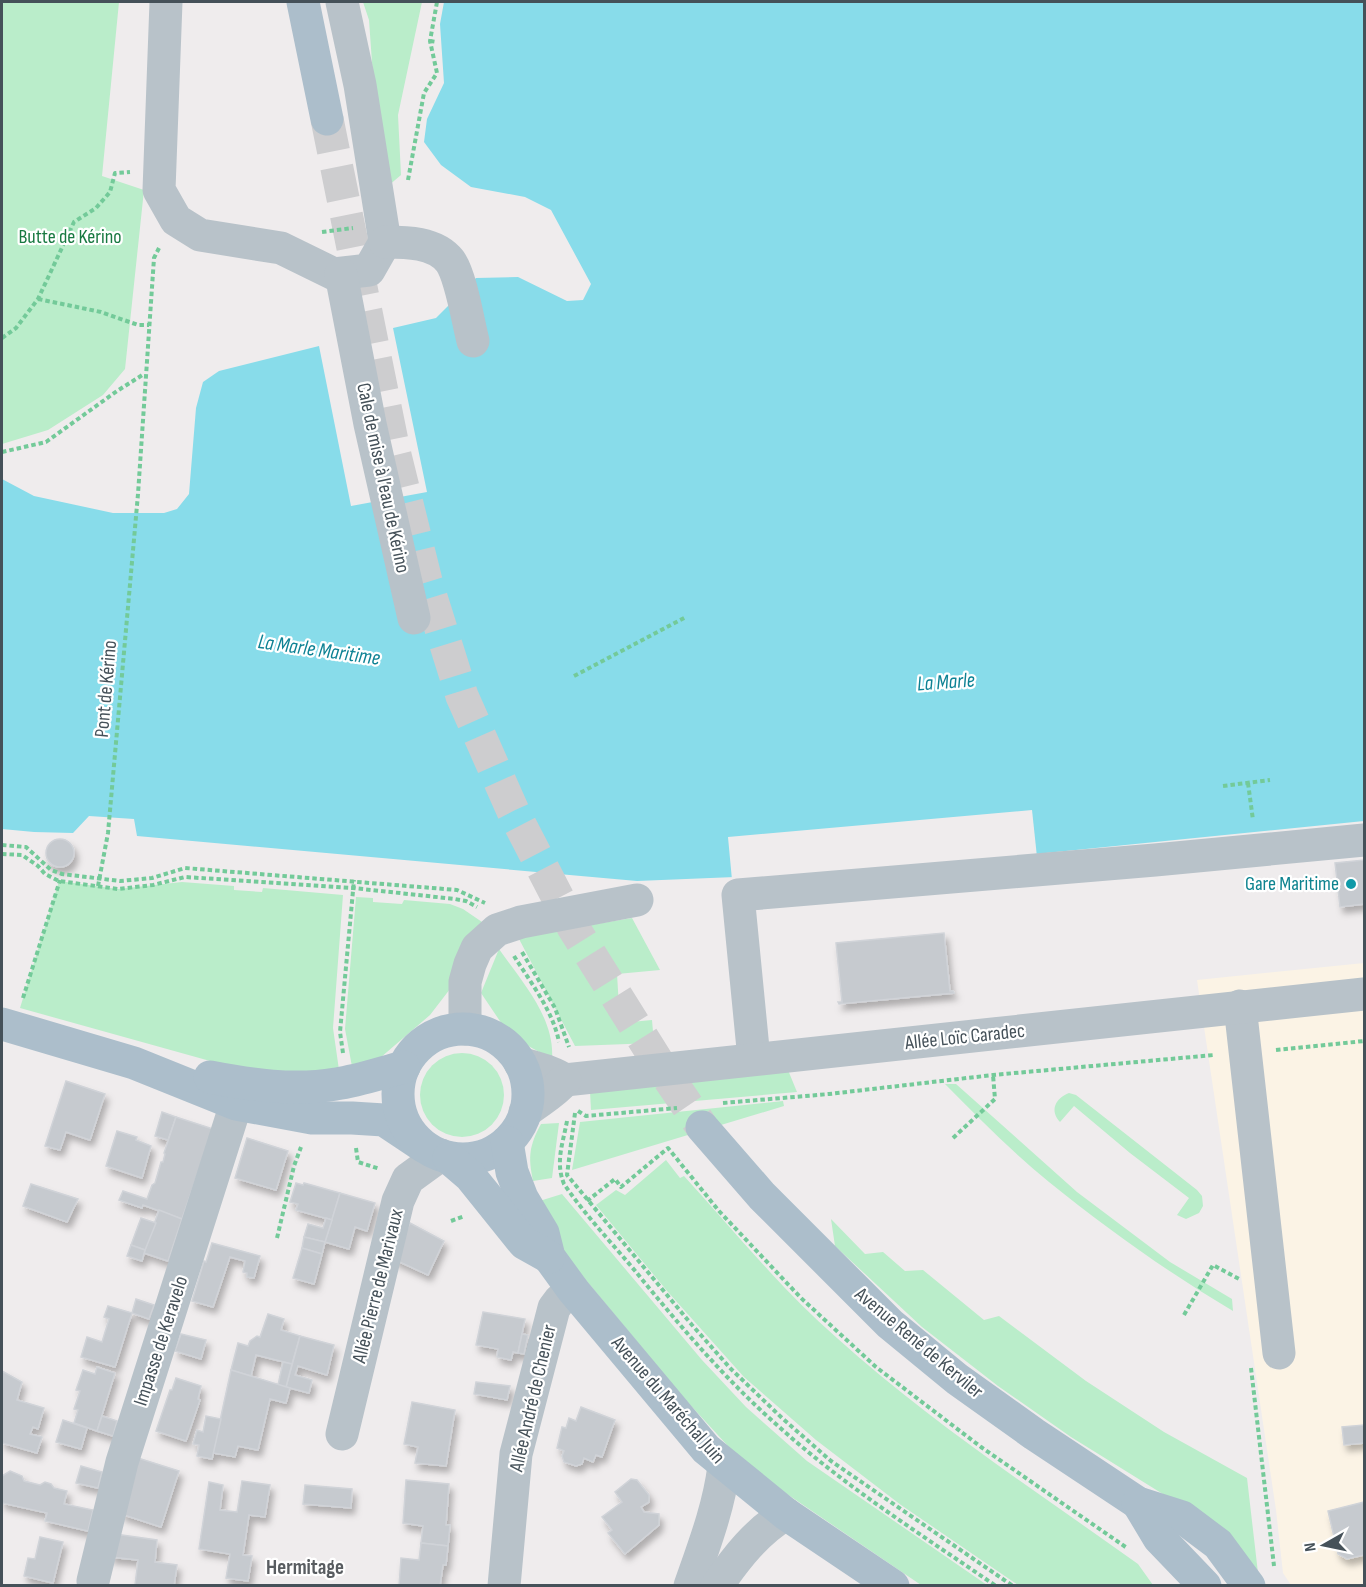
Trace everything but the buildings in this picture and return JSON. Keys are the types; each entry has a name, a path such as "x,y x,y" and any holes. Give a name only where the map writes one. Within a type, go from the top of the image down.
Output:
{"main road":[{"path":"303,2 327,118"},
{"name":"Avenue du Maréchal Juin","path":"8,1026 134,1063 228,1081 296,1087 346,1083 404,1067"},
{"path":"465,1029 482,1032 497,1038 510,1049 520,1063 527,1087 525,1112 518,1128 507,1142 495,1150 468,1159 437,1153 408,1130 399,1110 398,1088 404,1067 411,1054 422,1043 442,1032 465,1029"},
{"name":"Avenue du Maréchal Juin","path":"134,1063 236,1104 312,1118 384,1120 470,1176 525,1243 549,1257"},
{"name":"Avenue René de Kerviler","path":"702,1127 762,1196 890,1324 995,1407 1138,1503 1182,1517 1218,1544 1249,1586"},
{"name":"Avenue du Maréchal Juin","path":"507,1142 512,1172 522,1198 543,1233 549,1257 573,1290 706,1449 854,1571 892,1586"},
{"name":"Avenue René de Kerviler","path":"1138,1503 1160,1538 1205,1586"}],"street":[{"path":"166,2 159,190 176,220 200,235 281,248 334,274 369,270 383,231 360,85 342,2"},
{"path":"383,231 406,242 424,245 439,252 450,261 456,274 473,341"},
{"name":"Cale de mise à l’eau de Kérino","path":"341,274 370,424 414,618"},
{"path":"754,1059 738,895 1365,840"},
{"path":"465,1029 465,982 470,964 477,948 496,930 521,922 637,900"},
{"name":"Allée Loïc Caradec","path":"520,1063 555,1073 566,1062 754,1059 1365,994"},
{"path":"1240,1006 1279,1353"},
{"path":"525,1112 540,1099 555,1092 566,1062"},
{"name":"Impasse de Keravelo","path":"93,1581 122,1462 236,1104"},
{"name":"Allée Pierre de Marivaux","path":"342,1434 398,1201 408,1179 437,1153"},
{"name":"Allée André de Chenier","path":"504,1586 516,1454 555,1308 560,1300 573,1290"},
{"path":"690,1586 716,1508 724,1466"},
{"path":"717,1586 733,1562 751,1543 770,1524 786,1514"}],"path":[{"path":"408,181 424,93 436,73 430,41 437,2"},
{"path":"430,41 436,42"},
{"path":"2,338 16,328 38,300 74,222 96,208 110,192 115,173 133,172"},
{"name":"Pont de Kérino","path":"98,886 108,833 138,494 154,258 176,220"},
{"path":"281,248 286,234 327,232 358,227 383,231"},
{"path":"38,300 101,312 138,325 149,325"},
{"path":"2,452 46,442 117,391 145,374"},
{"path":"574,676 686,617"},
{"path":"1223,786 1270,780"},
{"path":"2,845 26,847 51,870 62,874 99,879 120,881 152,878 185,868 354,880 457,890 475,897 490,909"},
{"path":"2,854 22,855 45,874 59,881 118,889 153,885 185,876 352,888 455,899 466,901 483,912"},
{"path":"8,1026 62,874"},
{"path":"344,1061 340,1032 354,880"},
{"path":"519,947 555,1008 564,1029 566,1062"},
{"path":"511,952 548,1010 557,1030 566,1062"},
{"path":"829,1094 993,1075 1365,1041"},
{"path":"953,1138 995,1099 993,1075"},
{"path":"575,1112 566,1170 570,1180 731,1369 831,1461 1012,1586"},
{"path":"568,1113 559,1169 564,1184 686,1333 726,1377 777,1426 822,1463 996,1586"},
{"path":"277,1238 294,1166 312,1118"},
{"path":"356,1143 358,1162 381,1169"},
{"path":"587,1201 615,1179 621,1187 664,1152"},
{"path":"1184,1315 1213,1265 1241,1281"}],"shaded area":[{"path":"1364,963 1364,1585 1291,1585 1283,1573 1276,1510 1197,980"}],"green space":[{"name":"Butte de Kérino","path":"2,2 119,2 102,176 144,190 125,369 103,395 48,430 2,444"},
{"path":"363,2 422,2 398,115 401,175 388,186 377,133 369,20"},
{"path":"59,881 118,889 182,882 234,886 234,890 262,892 263,888 343,895 333,1028 340,1077 228,1066 20,1008"},
{"path":"356,897 373,898 373,902 402,904 404,900 450,904 463,909 482,922 450,989 430,1015 380,1058 353,1072 345,1029"},
{"path":"632,918 660,970 617,974 620,1023 652,1020 654,1043 575,1046 518,937"},
{"path":"499,949 535,1000 542,1014 548,1029 552,1059 510,1036 481,993"},
{"path":"454,1053 470,1053 486,1060 497,1071 504,1087 501,1111 492,1125 470,1137 454,1137 438,1130 427,1119 420,1103 420,1087 427,1071 438,1060"},
{"path":"788,1070 797,1092 591,1110 590,1091"},
{"path":"945,1084 956,1084 1077,1192 1170,1262 1232,1299 1233,1311 1162,1266 1049,1182"},
{"path":"1069,1093 1076,1095 1197,1190 1202,1196 1203,1206 1199,1213 1186,1219 1177,1215 1189,1198 1074,1106 1060,1122 1055,1113 1056,1105"},
{"path":"783,1101 784,1106 572,1170 580,1122"},
{"path":"559,1123 552,1178 533,1181 530,1165 531,1152 537,1132 541,1124"},
{"path":"666,1160 680,1178 684,1176 777,1280 872,1369 1022,1483 1138,1564 1153,1585 1018,1585 901,1505 816,1440 744,1377 668,1292 596,1205 616,1190 625,1195"},
{"path":"562,1194 702,1360 746,1407 807,1461 987,1585 921,1585 784,1492 739,1458 682,1396 556,1244 533,1203"},
{"path":"831,1219 865,1254 883,1252 905,1271 923,1270 984,1320 999,1316 1086,1381 1164,1432 1247,1478 1258,1573 1224,1532 1071,1437 998,1386 922,1327 835,1246"}],"water":[{"path":"444,2 1364,2 1364,821 975,860 735,877 637,881 137,836 134,819 89,816 73,833 2,829 2,479 34,496 113,513 164,513 177,509 189,494 196,408 203,382 219,371 319,346 351,506 427,492 393,328 436,318 476,278 518,277 567,301 583,300 591,284 551,210 525,197 471,187 441,165 424,142 427,119 444,83 440,24"}],"pier":[{"path":"1032,810 1037,857 732,880 728,837"}],"tunnel":[{"path":"327,119 394,451 426,581 462,696 513,811 573,927 659,1064 702,1127"}],"place":[{"name":"Gare Maritime","path":"1351,884"}],"district":[{"name":"Hermitage","path":"305,1567"}],"water label":[{"name":"La Marle Maritime","path":"319,650"},
{"name":"La Marle","path":"946,682"}]}
